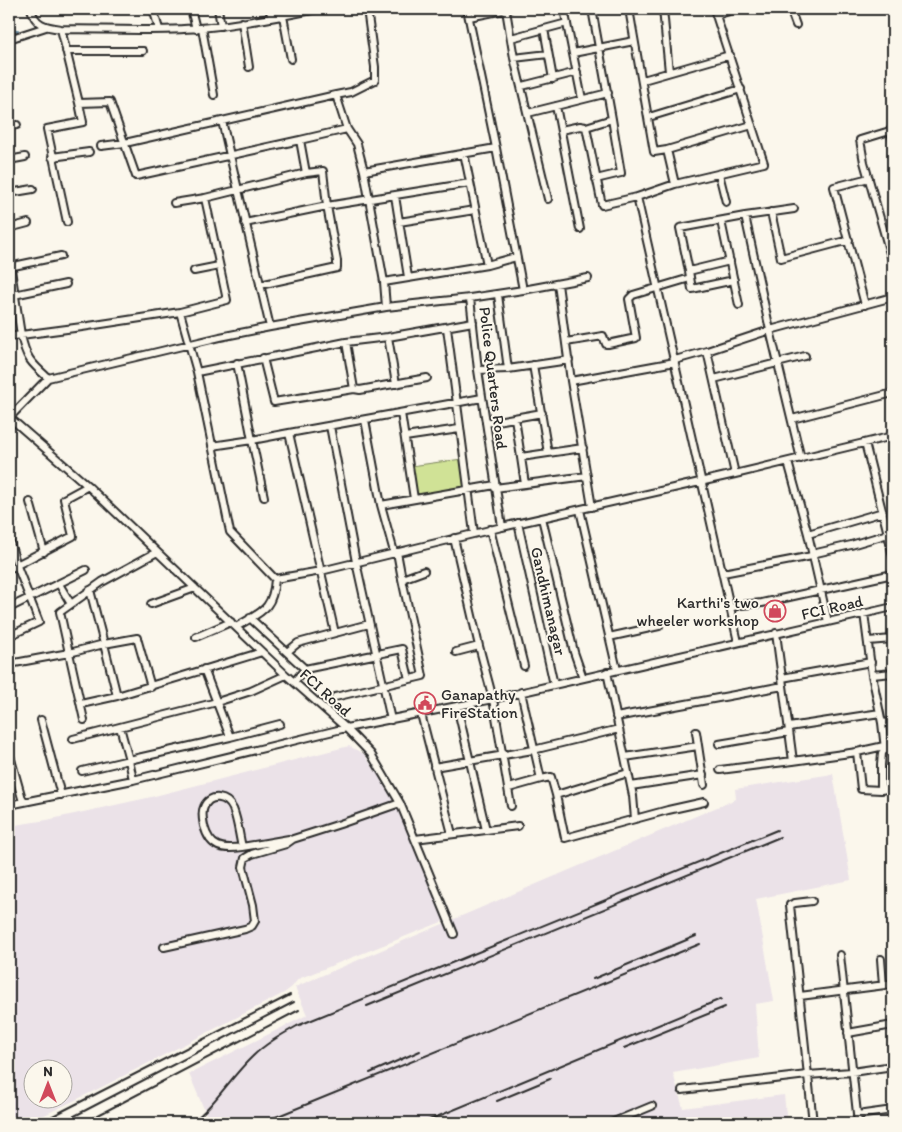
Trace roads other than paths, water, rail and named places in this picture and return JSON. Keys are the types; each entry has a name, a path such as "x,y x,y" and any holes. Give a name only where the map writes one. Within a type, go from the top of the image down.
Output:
{"street":[{"path":"31,9 38,24 61,29 199,28 221,26 317,9"},
{"path":"153,9 159,29"},
{"path":"191,9 199,28 214,95"},
{"path":"218,9 221,26"},
{"path":"269,9 272,17"},
{"path":"101,146 125,143 351,92 375,80 367,9"},
{"path":"467,9 523,290"},
{"path":"468,17 508,9 514,58 548,198"},
{"path":"564,9 582,99"},
{"path":"592,9 621,173 596,179"},
{"path":"629,9 654,152 667,150 752,125"},
{"path":"663,9 669,72"},
{"path":"586,127 602,205 637,197 676,184 764,163 715,12 736,9"},
{"path":"790,9 796,25"},
{"path":"283,16 290,58"},
{"path":"242,22 249,67"},
{"path":"511,38 568,23"},
{"path":"9,39 46,27"},
{"path":"61,29 83,122 47,129 67,222"},
{"path":"544,29 553,79"},
{"path":"573,53 634,41"},
{"path":"66,51 143,51"},
{"path":"514,58 548,54"},
{"path":"642,80 730,55"},
{"path":"522,86 577,72"},
{"path":"649,117 741,89"},
{"path":"528,113 608,93"},
{"path":"336,95 347,129 357,144 364,171 384,282 386,308"},
{"path":"79,103 110,102 136,176 347,129"},
{"path":"556,106 580,229"},
{"path":"561,130 580,126 586,127 612,119"},
{"path":"222,121 270,326"},
{"path":"9,126 17,124"},
{"path":"893,140 892,130 860,140 868,178 893,264"},
{"path":"300,140 306,173"},
{"path":"364,171 496,148"},
{"path":"667,150 676,184"},
{"path":"52,157 89,152"},
{"path":"464,153 487,265"},
{"path":"9,160 25,157"},
{"path":"174,203 205,198 306,173 324,171 337,268 260,285"},
{"path":"719,174 726,202"},
{"path":"865,305 834,187 868,178"},
{"path":"245,224 328,206 470,183"},
{"path":"9,194 33,189"},
{"path":"395,196 408,277"},
{"path":"637,197 738,642"},
{"path":"9,337 180,312 227,300 205,198"},
{"path":"734,280 692,288 680,228 794,209"},
{"path":"399,222 475,210"},
{"path":"771,212 781,258 849,240"},
{"path":"745,216 770,330 802,458"},
{"path":"721,221 739,305"},
{"path":"9,228 28,223"},
{"path":"10,267 61,256"},
{"path":"9,257 12,296 24,350 30,362 48,378 9,418"},
{"path":"384,282 487,265 516,258"},
{"path":"566,342 603,336 606,344 608,344 636,338 629,299 632,295 659,288 690,274 730,261"},
{"path":"194,271 220,266"},
{"path":"470,298 498,295 588,278"},
{"path":"12,296 66,284"},
{"path":"558,284 592,507"},
{"path":"498,295 508,369"},
{"path":"572,382 674,361 770,330 893,297"},
{"name":"Police Quarters Road","path":"48,378 188,343 270,326 386,308 470,298 478,370 502,527"},
{"path":"180,312 197,372 230,532 275,580 274,595 268,607 250,618 196,637"},
{"path":"197,372 346,342 447,328 473,322"},
{"path":"447,328 474,533"},
{"path":"388,337 396,384"},
{"path":"346,342 354,389"},
{"path":"707,351 735,474"},
{"path":"714,379 805,356"},
{"path":"264,358 274,402 427,378"},
{"path":"478,370 508,369 569,360"},
{"path":"237,363 264,497"},
{"path":"534,365 548,453"},
{"path":"792,419 893,393"},
{"path":"212,446 482,398"},
{"path":"401,413 414,499"},
{"path":"486,423 542,413"},
{"name":"FCI Road","path":"9,418 48,454 88,486 286,675 346,728 493,699 893,607"},
{"path":"515,418 525,484"},
{"path":"335,697 383,684 424,676 396,552 381,505 365,420"},
{"path":"330,426 356,562 391,720"},
{"path":"405,437 459,429"},
{"path":"289,433 335,633"},
{"path":"275,580 321,571 490,529 702,482 893,436"},
{"path":"866,443 893,555"},
{"path":"521,457 583,448"},
{"path":"788,462 808,534 828,622"},
{"path":"381,505 467,490 587,476"},
{"path":"9,569 73,536 64,499 88,486"},
{"path":"30,502 44,552"},
{"path":"580,510 617,670"},
{"path":"808,534 883,512"},
{"path":"542,518 582,678"},
{"name":"Gandhimanagar","path":"518,523 554,685"},
{"path":"490,529 524,666"},
{"path":"723,573 812,555 888,534"},
{"path":"454,538 493,699 511,806"},
{"path":"9,539 17,566 39,622 9,636"},
{"path":"84,720 60,612 102,582 157,552"},
{"path":"9,608 86,570"},
{"path":"402,580 424,571"},
{"path":"731,608 893,574"},
{"path":"59,584 70,604"},
{"path":"151,604 195,588"},
{"path":"90,590 117,696"},
{"path":"864,613 872,675 882,723 884,747 881,765 881,790"},
{"path":"250,618 305,670"},
{"path":"288,652 298,644 369,624"},
{"path":"609,637 659,626"},
{"path":"776,633 793,761"},
{"path":"9,664 137,638 150,687"},
{"path":"868,641 893,639"},
{"path":"456,652 479,646"},
{"path":"294,682 305,670 402,649 410,679"},
{"path":"81,704 150,687 262,652"},
{"path":"782,678 870,662"},
{"path":"204,669 230,737"},
{"path":"607,672 631,786 635,819"},
{"path":"872,675 893,673"},
{"path":"73,739 217,702 251,691 286,675"},
{"path":"616,717 783,686"},
{"path":"521,692 541,779"},
{"path":"457,706 486,830"},
{"path":"719,744 880,713"},
{"path":"421,714 452,834"},
{"path":"41,720 61,795"},
{"path":"882,723 893,722"},
{"path":"82,771 280,724"},
{"path":"120,727 132,780"},
{"path":"9,805 132,780 346,728 371,754 400,803 454,934"},
{"path":"434,767 534,750 619,729"},
{"path":"696,732 704,785"},
{"path":"625,757 698,746"},
{"path":"720,770 884,747 893,748"},
{"path":"9,752 23,802"},
{"path":"857,752 861,789 881,790 893,788"},
{"path":"556,795 628,773"},
{"path":"631,786 703,775"},
{"path":"508,788 551,778 565,838 704,802"},
{"path":"242,847 233,809 227,801 221,798 208,800 202,813 207,836 217,846 227,848 242,847 293,839 400,803"},
{"path":"415,839 518,826"},
{"path":"164,947 246,929 252,926 255,921 253,905 243,863 252,854 286,844 293,839"},
{"path":"812,901 790,905 813,1123"},
{"path":"840,954 858,1123"},
{"path":"881,959 883,985"},
{"path":"800,996 893,984"},
{"path":"848,1033 893,1026"},
{"path":"682,1090 893,1066"},
{"path":"611,1123 652,1106"},
{"path":"857,1115 893,1110"}],"waterway":[{"path":"9,33 18,30"}],"railway":[{"path":"191,1123 208,1108 257,1052 297,1026 777,830"},
{"path":"367,1006 780,837"},
{"path":"593,979 696,936"},
{"path":"261,1123 700,944"},
{"path":"39,1123 290,995"},
{"path":"422,1123 721,999"},
{"path":"61,1123 294,1002"},
{"path":"624,1048 725,1007"},
{"path":"83,1123 299,1010"},
{"path":"370,1073 420,1051"},
{"path":"497,1101 550,1079"}],"place":[{"name":"Karthi's two wheeler workshop","path":"775,611"},
{"name":"Ganapathy FireStation","path":"425,703"}]}
